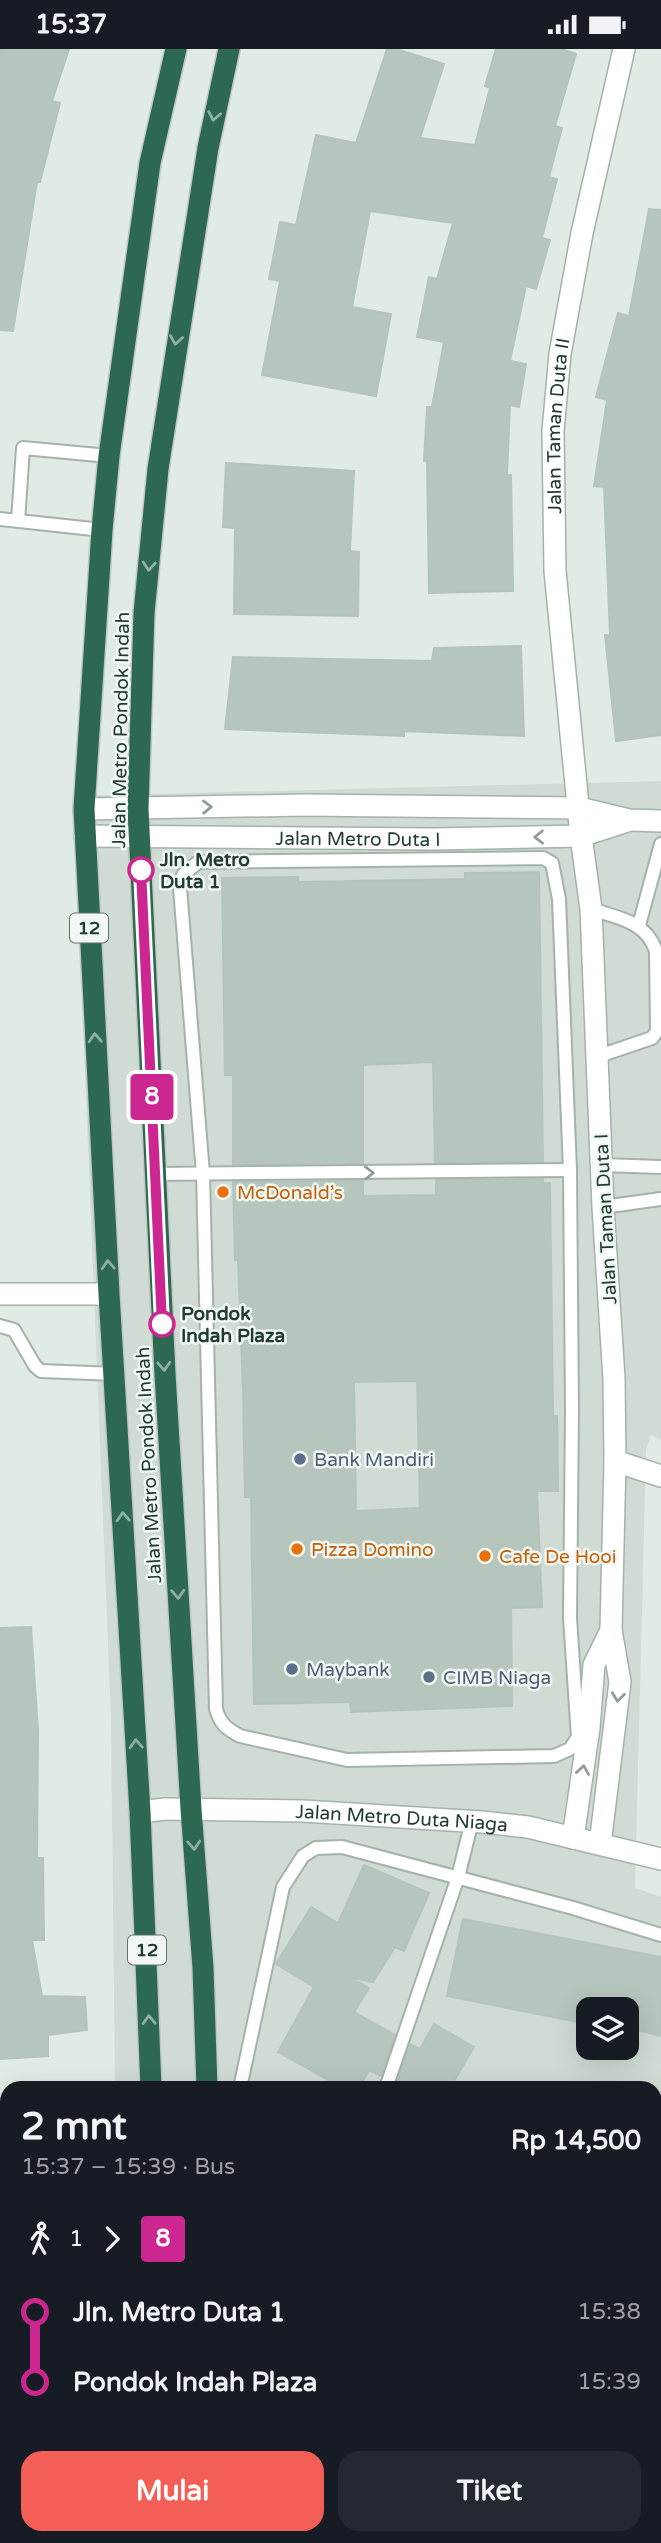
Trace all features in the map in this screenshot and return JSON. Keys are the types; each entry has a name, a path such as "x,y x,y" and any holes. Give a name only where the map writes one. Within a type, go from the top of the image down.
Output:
{"highway":[{"name":"Jalan Metro Pondok Indah","path":"151,2081 140,1812 84,809 109,456 150,163 176,49"},
{"name":"Jalan Metro Pondok Indah","path":"211,2081 165,1388 138,809 144,613 158,469 176,339 208,148 229,49"}],"street":[{"name":"Jalan Taman Duta II","path":"579,808 555,572 553,431 560,354 582,233 624,49"},
{"name":"Jalan Metro Duta I","path":"84,809 304,805 579,808 629,820 661,821"},
{"path":"304,805 304,837"},
{"path":"433,805 433,849"},
{"name":"Jalan Taman Duta I","path":"579,808 591,909 603,1207 614,1379 611,1630 620,1682 600,1844"},
{"name":"Jalan Metro Duta I","path":"85,837 304,837 433,849 581,836 629,820"},
{"path":"0,1294 109,1294"},
{"path":"615,1461 661,1476"},
{"name":"Jalan Taman Duta I","path":"572,1837 589,1728 594,1665 611,1630"},
{"name":"Jalan Metro Duta Niaga","path":"140,1812 191,1809 303,1811 528,1827 661,1859"}],"lane":[{"path":"18,521 23,448 109,456"},
{"path":"0,519 102,530"},
{"path":"212,837 213,862"},
{"path":"639,925 661,844"},
{"path":"433,849 543,858 552,863 559,899 570,1170 570,1618 578,1737 570,1749 554,1756 347,1760 240,1736 226,1728 219,1720 216,1709 202,1174 180,888 183,875 189,867 198,862 433,849"},
{"path":"591,909 639,925 652,940 656,951 657,1031 652,1038 596,1057"},
{"path":"602,1165 661,1167"},
{"path":"155,1174 570,1170"},
{"path":"603,1207 661,1199"},
{"path":"0,1326 14,1330 41,1371 115,1374"},
{"path":"388,2081 458,1877 472,1822"},
{"path":"242,2081 283,1888 303,1856 316,1848 342,1847 573,1908 661,1935"}],"shaded area":[{"path":"661,781 661,1440 651,1435 646,1450 635,1888 661,1897 661,2081 115,2081 111,1719 74,796"}],"building":[{"path":"0,49 69,49 52,101 60,103 40,182 37,182 13,331 0,330"},
{"path":"387,49 396,49 444,64 420,138 475,145 490,88 485,86 496,49 561,49 576,54 555,126 562,128 549,177 557,179 542,238 550,240 536,289 526,286 510,361 526,364 519,407 510,405 507,475 511,475 513,591 429,593 427,461 424,461 427,407 432,407 444,342 417,337 429,277 437,279 453,223 370,211 352,307 391,314 376,396 262,375 280,281 269,279 280,222 296,225 316,135 356,143"},
{"path":"649,209 661,210 661,735 616,741 605,635 610,635 604,487 594,486 607,400 596,397 618,313 629,316"},
{"path":"226,463 354,471 350,551 359,552 358,616 234,614 235,528 223,527"},
{"path":"521,646 524,736 404,731 404,736 225,729 233,657 432,661 434,648"},
{"path":"539,872 543,1162 435,1163 433,1062 363,1065 363,1163 233,1165 233,1075 225,1075 222,878 298,877 298,882 465,879 465,873"},
{"path":"543,1179 543,1183 550,1183 553,1416 557,1416 558,1491 537,1491 542,1607 511,1608 512,1706 351,1712 350,1702 254,1704 251,1497 245,1497 243,1389 233,1182 363,1181 363,1196 436,1195 436,1180","holes":["417,1381 420,1508 356,1511 354,1382"]},
{"path":"31,1627 38,1730 37,1858 43,1858 44,1940 32,1940 42,1996 85,1997 87,2030 48,2035 48,2056 0,2059 0,1628"},
{"path":"364,1865 429,1893 404,1951 395,1947 373,1982 350,1977 369,1988 354,2012 395,2035 381,2076 369,2070 363,2081 330,2081 278,2052 314,1987 276,1964 311,1907 338,1923"},
{"path":"463,1919 661,1957 661,2036 639,2030 639,1997 576,1997 576,2022 447,1996"},
{"path":"434,2024 474,2047 454,2081 397,2081 410,2044 420,2049"}],"bus line":[{"name":"8","path":"141,870 162,1324"}],"place":[{"name":"Jln. Metro Duta 1","path":"141,870"},
{"name":"McDonald’s","path":"223,1192"},
{"name":"Pondok Indah Plaza","path":"162,1324"},
{"name":"Bank Mandiri","path":"300,1459"},
{"name":"Pizza Domino","path":"297,1549"},
{"name":"Cafe De Hooi","path":"485,1556"},
{"name":"Maybank","path":"292,1669"},
{"name":"CIMB Niaga","path":"429,1677"}]}
